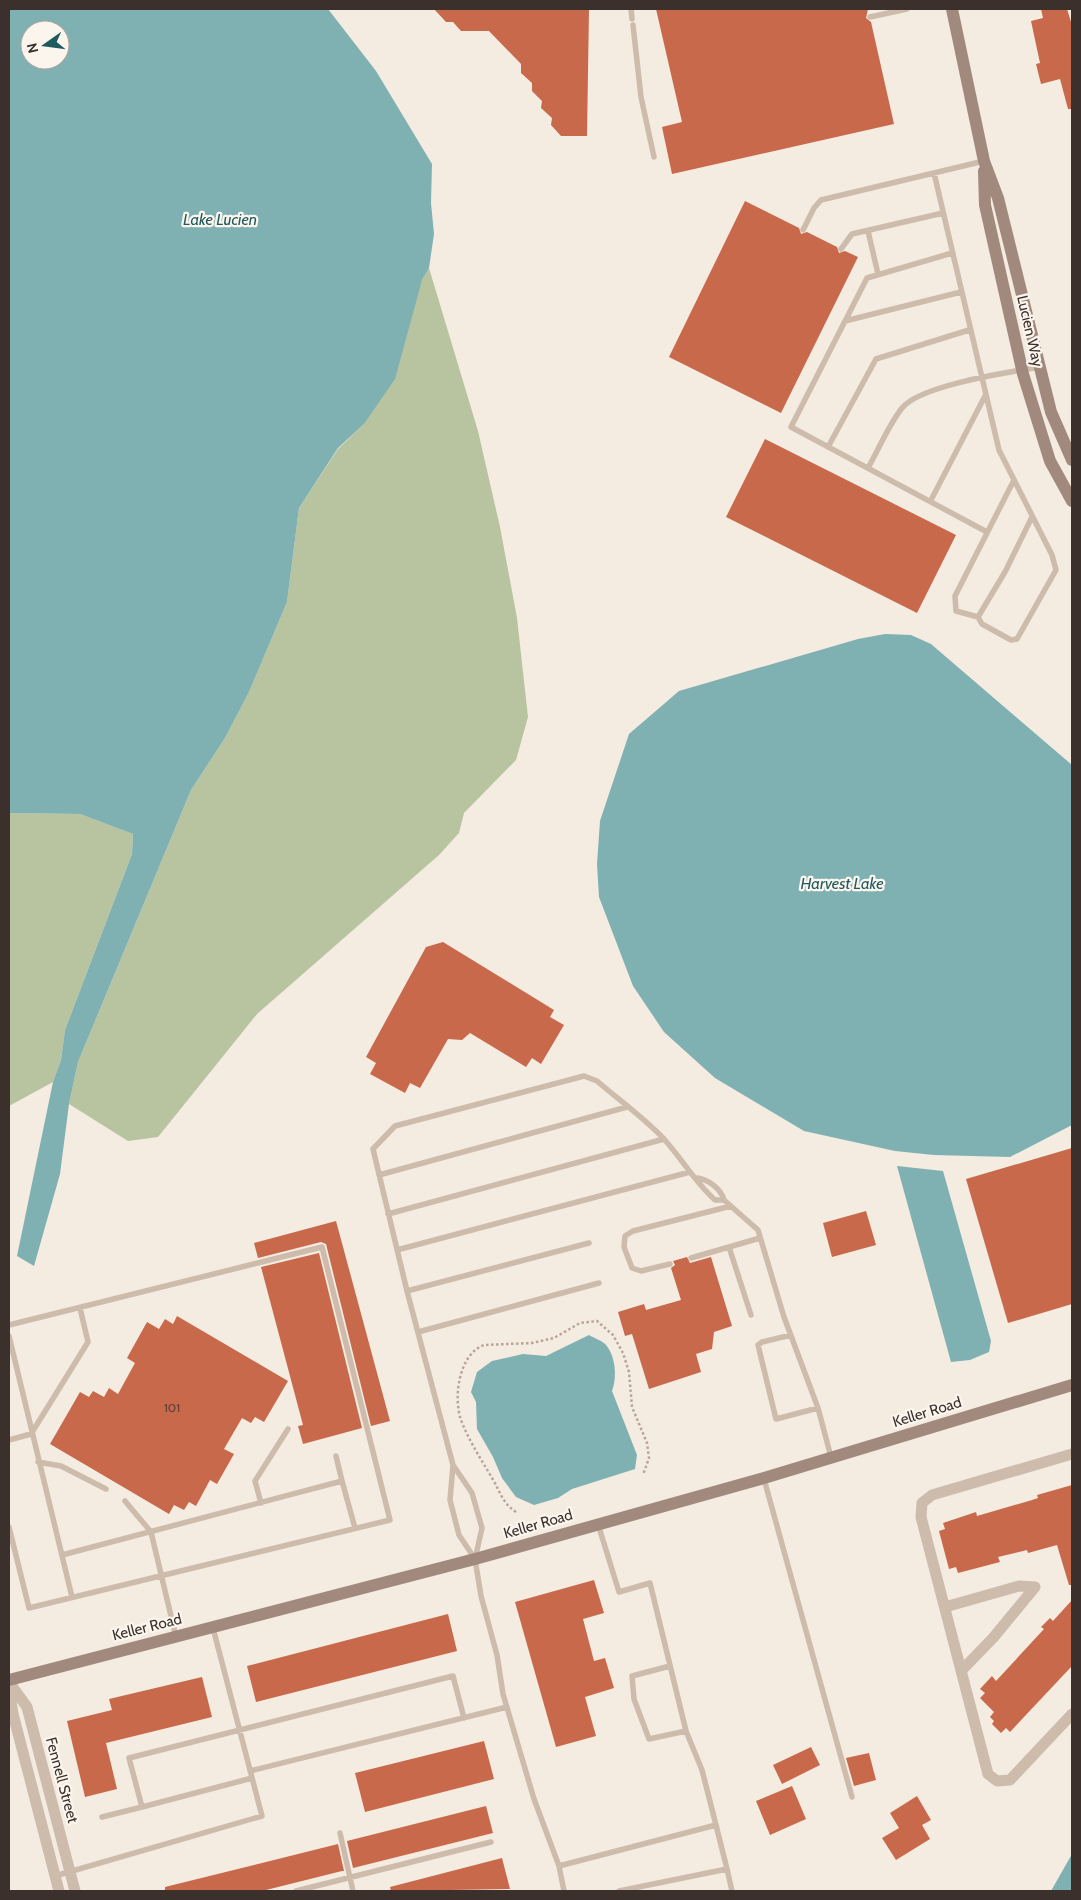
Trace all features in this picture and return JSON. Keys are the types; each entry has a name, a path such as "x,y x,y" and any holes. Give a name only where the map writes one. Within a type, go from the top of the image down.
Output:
{"street":[{"name":"Lucien Way","path":"952,9 984,161 998,198 1052,412 1072,460"},
{"name":"Lucien Way","path":"984,161 985,205 1022,370 1050,461 1072,501"},
{"name":"Keller Road","path":"9,1681 475,1559 764,1478 1072,1385"},
{"path":"1072,1454 932,1495 922,1503 921,1517 988,1774 997,1782 1010,1780 1072,1714"},
{"path":"945,1607 1019,1586 1035,1587 993,1638 961,1671"},
{"name":"Fennell Street","path":"9,1681 27,1707 75,1891"},
{"name":"Fennell Street","path":"9,1690 13,1714 59,1891"}],"lane":[{"path":"631,9 641,97 654,157"},
{"path":"870,18 907,9"},
{"path":"803,230 814,208 821,200 984,161"},
{"path":"934,173 980,379 998,450 1014,480 1052,555 1056,570 1018,639 1011,640 982,624 978,617 956,611 955,596 1014,480"},
{"path":"841,249 852,234 943,213"},
{"path":"868,231 878,274"},
{"path":"952,253 867,278 791,428 931,500 987,532"},
{"path":"845,321 961,292"},
{"path":"828,447 876,359 969,330"},
{"path":"868,468 903,407 916,396 936,389 1040,367"},
{"path":"931,500 985,396"},
{"path":"978,617 1005,572 1032,517"},
{"path":"475,1559 482,1528 472,1493 453,1465 407,1291 373,1149 395,1126 584,1076 597,1081 664,1139 690,1172 698,1178 706,1179 722,1193 724,1200 752,1223 760,1238 791,1335 818,1408 831,1457"},
{"path":"379,1175 627,1107"},
{"path":"388,1214 664,1139"},
{"path":"397,1250 690,1172"},
{"path":"698,1178 700,1187 715,1200 724,1200"},
{"path":"670,1264 641,1271 632,1268 624,1247 625,1236 633,1231 731,1206"},
{"path":"691,1258 760,1238"},
{"path":"407,1291 589,1243"},
{"path":"9,1325 322,1247 390,1520 30,1608 9,1527"},
{"path":"729,1247 751,1315"},
{"path":"418,1332 599,1283"},
{"path":"9,1440 31,1434 88,1342 80,1308"},
{"path":"791,1335 762,1342 758,1345 776,1419 818,1408"},
{"path":"9,1336 31,1434 72,1597"},
{"path":"261,1503 255,1481 288,1429"},
{"path":"336,1456 354,1528"},
{"path":"38,1462 61,1466 106,1489"},
{"path":"453,1465 450,1500 459,1534 475,1559 507,1707 534,1799 558,1866 564,1891"},
{"path":"764,1478 852,1797"},
{"path":"62,1556 342,1481"},
{"path":"125,1501 151,1532 176,1637"},
{"path":"598,1523 619,1592 650,1583 686,1731 702,1770 732,1891"},
{"path":"55,1876 262,1816 212,1627"},
{"path":"670,1666 632,1676 634,1699 649,1738 686,1731"},
{"path":"142,1807 129,1758 453,1676 464,1718"},
{"path":"102,1817 251,1774 507,1707"},
{"path":"558,1866 716,1825"},
{"path":"340,1832 353,1891"},
{"path":"296,1891 491,1842"},
{"path":"619,1891 727,1869"}],"path":[{"path":"516,1512 500,1497 494,1481 460,1418 458,1396 461,1372 467,1359 484,1345 532,1343 554,1338 580,1323 597,1321 613,1335 623,1353 629,1372 632,1407 647,1443 650,1458 643,1476"}],"green space":[{"path":"429,268 478,431 500,527 517,618 528,717 516,760 464,813 459,833 439,855 257,1014 158,1137 128,1141 69,1104 78,1062 191,790 225,738 249,692 287,602 299,508 338,449 364,424 422,280"},
{"path":"9,813 80,814 133,834 132,854 65,1030 61,1060 53,1082 9,1106"}],"water":[{"name":"Lake Lucien","path":"9,9 328,9 376,71 432,164 431,203 434,234 429,268 422,280 395,379 364,424 338,448 299,508 287,602 249,692 225,738 191,790 78,1062 69,1104 60,1174 34,1266 17,1256 53,1082 61,1060 65,1030 132,854 133,834 80,814 9,813"},
{"name":"Harvest Lake","path":"885,634 911,635 931,644 1072,765 1072,1125 1010,1157 934,1155 895,1151 804,1131 715,1078 664,1032 633,986 599,897 597,864 600,821 629,734 679,691 858,639"},
{"path":"897,1166 943,1171 991,1341 989,1352 970,1360 951,1362"},
{"path":"589,1335 605,1344 612,1355 615,1380 612,1391 637,1455 635,1469 572,1489 558,1498 534,1505 516,1497 502,1478 493,1457 477,1429 476,1402 471,1392 477,1372 492,1361 523,1354 546,1356"},
{"path":"1072,1854 1072,1891 1051,1891"}],"building":[{"path":"434,9 589,9 587,136 561,136 551,125 552,118 541,108 542,101 532,91 532,83 521,73 521,64 489,31 461,31 453,22 446,22"},
{"path":"656,9 868,9 866,18 871,22 894,124 672,174 662,127 682,122"},
{"path":"1041,9 1067,9 1072,25 1072,109 1068,109 1060,79 1041,84 1036,64 1040,63 1031,21 1043,18"},
{"path":"745,201 799,228 801,234 807,232 837,247 839,253 845,251 858,257 781,413 669,357"},
{"path":"765,439 956,535 917,613 726,517"},
{"path":"443,942 554,1010 550,1017 564,1025 541,1064 532,1058 526,1067 470,1033 462,1040 448,1039 420,1088 410,1083 405,1093 370,1074 376,1063 366,1057 426,947"},
{"path":"1072,1148 1072,1304 1008,1323 966,1179"},
{"path":"866,1211 876,1245 832,1257 823,1223"},
{"path":"336,1221 390,1421 371,1426 326,1244 321,1242 258,1258 254,1243"},
{"path":"319,1253 362,1428 303,1444 298,1426 303,1425 261,1267"},
{"path":"687,1257 690,1263 711,1257 732,1326 714,1332 712,1349 696,1354 701,1372 649,1389 632,1334 625,1336 618,1312 644,1304 646,1310 681,1300 671,1268 675,1265 673,1261"},
{"path":"177,1316 288,1381 264,1422 255,1417 251,1423 242,1418 224,1449 234,1454 217,1484 210,1480 196,1506 189,1502 184,1510 174,1505 169,1514 50,1444 80,1392 89,1397 93,1391 104,1397 109,1388 118,1394 135,1363 127,1358 147,1322 159,1329 165,1319 173,1324"},
{"path":"1072,1485 1072,1585 1069,1585 1057,1545 1028,1553 1027,1550 998,1557 1000,1562 958,1573 956,1567 949,1569 939,1531 945,1529 943,1523 976,1512 977,1516 1032,1500 1038,1498 1037,1495"},
{"path":"594,1580 604,1613 583,1619 594,1661 605,1658 614,1688 585,1697 596,1736 556,1747 515,1602"},
{"path":"1072,1600 1072,1666 1010,1732 1006,1728 1001,1733 992,1724 994,1721 990,1717 994,1712 980,1698 985,1693 980,1689 992,1676 996,1681 1044,1629 1041,1627 1050,1618 1053,1621"},
{"path":"448,1614 457,1651 256,1702 247,1666"},
{"path":"202,1677 212,1717 106,1743 117,1789 85,1797 67,1721 112,1710 109,1699"},
{"path":"484,1741 494,1779 365,1812 355,1773"},
{"path":"811,1747 820,1765 782,1784 773,1765"},
{"path":"869,1753 876,1780 854,1786 846,1758"},
{"path":"792,1786 806,1819 770,1835 756,1801"},
{"path":"917,1796 931,1820 922,1825 930,1839 896,1860 882,1838 899,1828 890,1813"},
{"path":"486,1806 493,1833 353,1868 347,1841"},
{"path":"338,1844 344,1871 262,1891 165,1891 165,1887"},
{"path":"502,1858 510,1889 391,1891 390,1887"}]}
